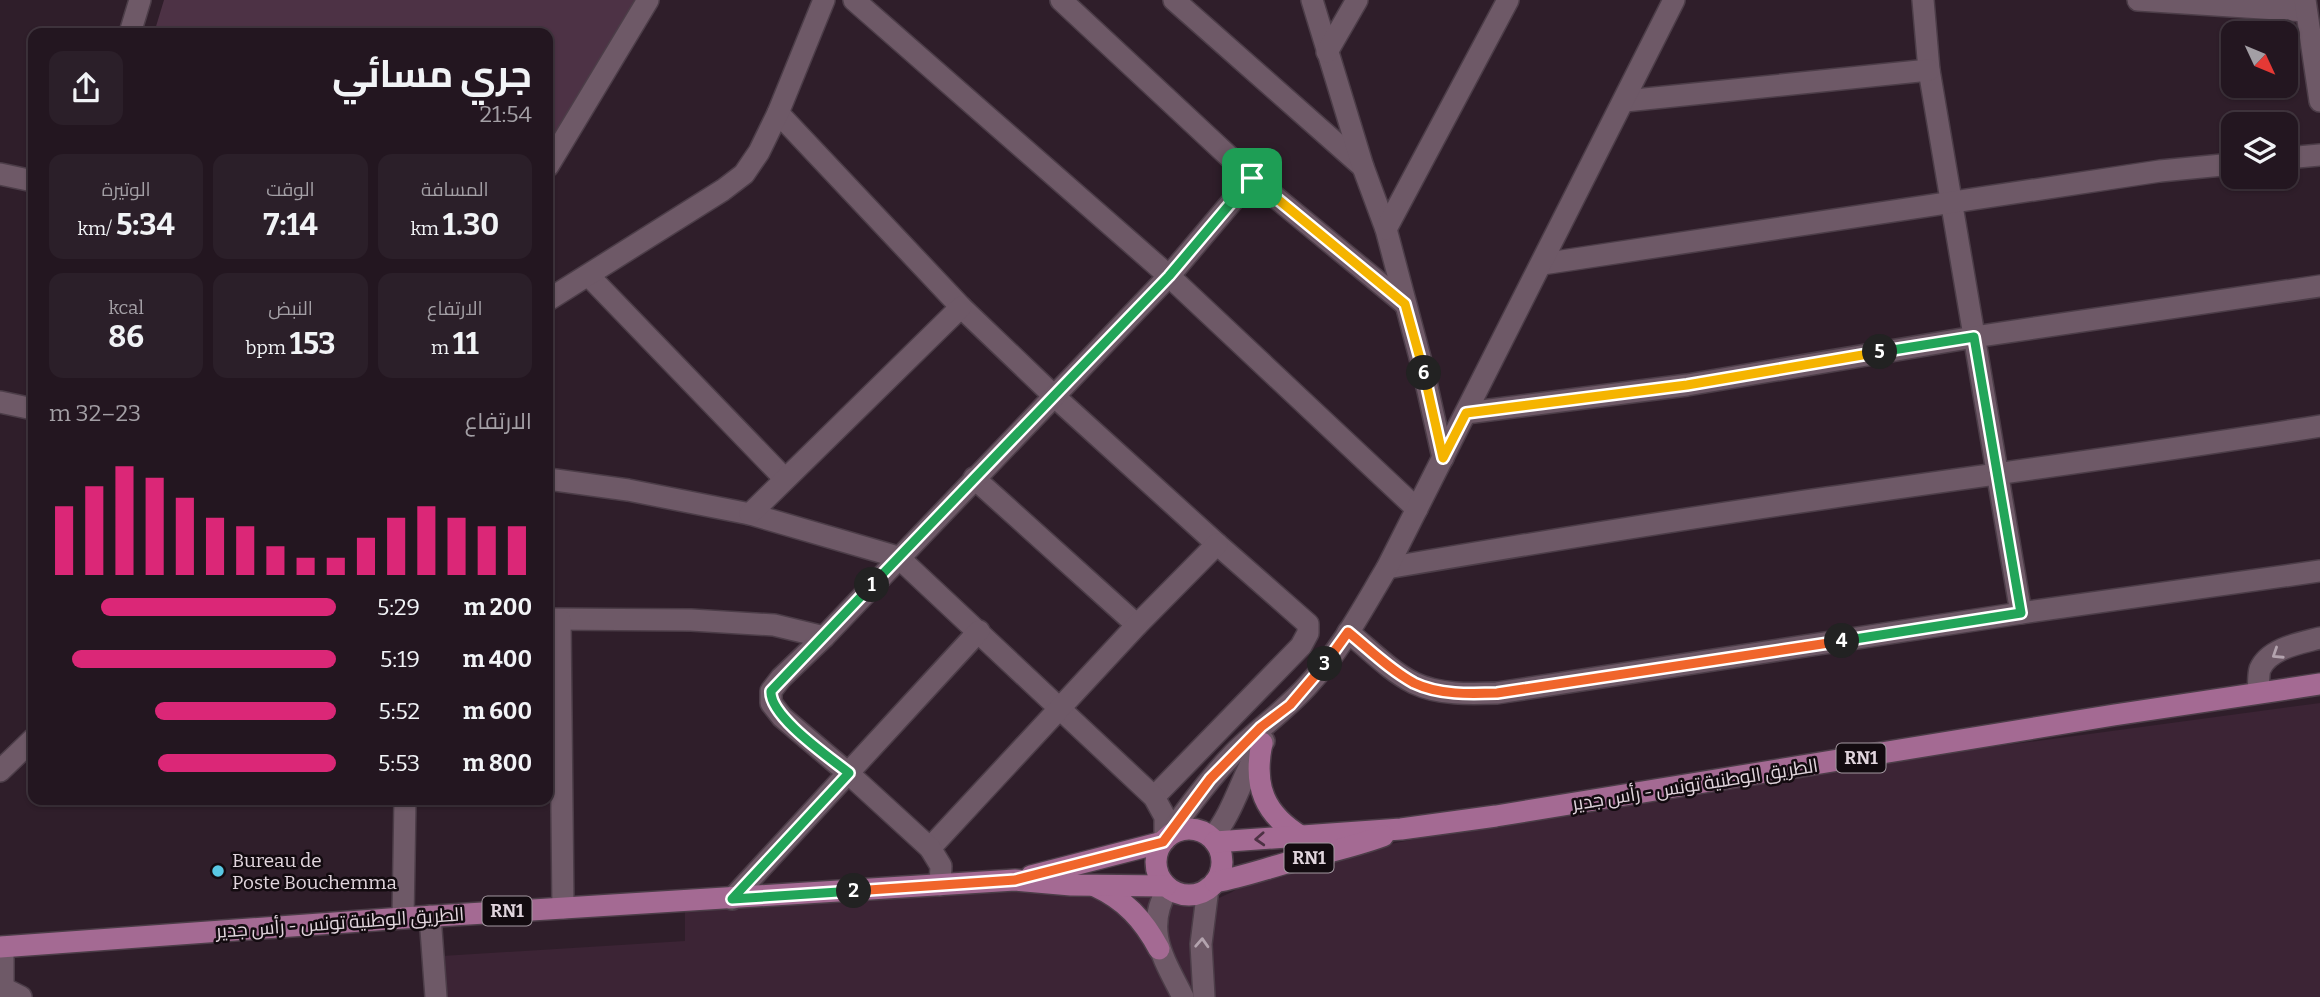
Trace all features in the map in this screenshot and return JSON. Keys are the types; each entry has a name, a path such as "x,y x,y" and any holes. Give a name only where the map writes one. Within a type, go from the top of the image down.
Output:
{"main road":[{"name":"الطريق الوطنية تونس - رأس جدير","path":"1213,840 1303,837 1347,831 1401,829 1509,814 2320,684"},
{"path":"1262,743 1258,761 1264,798 1273,814 1286,827 1303,837"},
{"name":"الطريق الوطنية تونس - رأس جدير","path":"1212,885 1292,861 1348,849 1401,829"},
{"name":"RN1","path":"1165,839 1185,830 1204,833 1213,840"},
{"name":"الطريق الوطنية تونس - رأس جدير","path":"1015,880 1165,839"},
{"path":"1165,839 1158,850 1157,869 1167,887"},
{"path":"1212,885 1222,862 1213,840"},
{"name":"الطريق الوطنية تونس - رأس جدير","path":"1,947 430,916 1015,880 1072,885 1167,887"},
{"path":"1093,885 1114,895 1133,910 1148,928 1159,949"},
{"name":"RN1","path":"1167,887 1176,892 1193,895 1212,885"}],"street":[{"path":"132,28 140,0"},
{"path":"553,158 648,0"},
{"path":"553,297 744,174 759,152 778,113 824,0"},
{"path":"854,0 1169,276 1417,509"},
{"path":"1061,0 1252,178 1405,304"},
{"path":"1174,0 1363,167"},
{"path":"1312,0 1363,167 1386,229 1443,458"},
{"path":"1327,52 1357,0"},
{"path":"1386,229 1508,0"},
{"path":"1213,840 1230,813 1250,762 1262,743 1348,632 1387,568 1675,0"},
{"path":"1923,0 1929,70 1950,203 2021,613"},
{"path":"2138,0 2306,5 2320,101"},
{"path":"1625,101 1929,70"},
{"path":"778,113 961,307 1054,396 1308,624 1308,633 1301,646 1154,797"},
{"path":"2298,157 2320,155"},
{"path":"1542,264 2160,171 2221,165"},
{"path":"0,174 28,180"},
{"path":"940,885 941,866 930,848 849,773 782,718 770,698 771,691 1169,276 1252,178"},
{"path":"589,276 784,478"},
{"path":"1466,413 1687,385 1974,337 2320,286"},
{"path":"750,514 961,307"},
{"path":"0,402 28,408"},
{"path":"1387,568 1649,525 2195,447 2320,426"},
{"path":"974,478 1137,625"},
{"path":"553,480 628,490 750,514 898,557 1154,797 1166,817 1165,839"},
{"path":"930,848 1137,625 1217,544"},
{"path":"1348,632 1416,684 1466,694 1497,693 2021,613 2320,571"},
{"path":"564,908 554,619 691,620 774,625 824,637"},
{"path":"732,899 979,631"},
{"path":"2258,692 2260,669 2273,654 2295,644 2320,638"},
{"path":"1165,839 1227,761 1261,727 1290,705"},
{"path":"0,771 28,744"},
{"path":"403,918 405,805"},
{"path":"1204,997 1201,943 1212,885"},
{"path":"1167,887 1156,923 1159,949 1183,997"},
{"path":"430,916 436,997"},
{"path":"1,947 3,985 21,997"}],"shaded area":[{"path":"164,0 641,0 553,143 553,28 156,28"},
{"path":"2320,703 2320,997 445,997 442,956 685,941 685,909 1013,886 1117,890 1175,903 1210,902 1256,877 1380,846 1525,818 1910,758"}],"place":[{"name":"Bureau de Poste Bouchemma","path":"218,871"}],"route":[{"path":"1252,178 1405,304 1443,458 1466,413 1687,385 1974,337 2021,613 1497,693 1466,694 1416,684 1348,632 1311,683 1290,705 1261,727 1210,779 1163,842 1015,880 732,899 849,773 782,718 771,703 771,691 1169,276 1252,178"}]}
